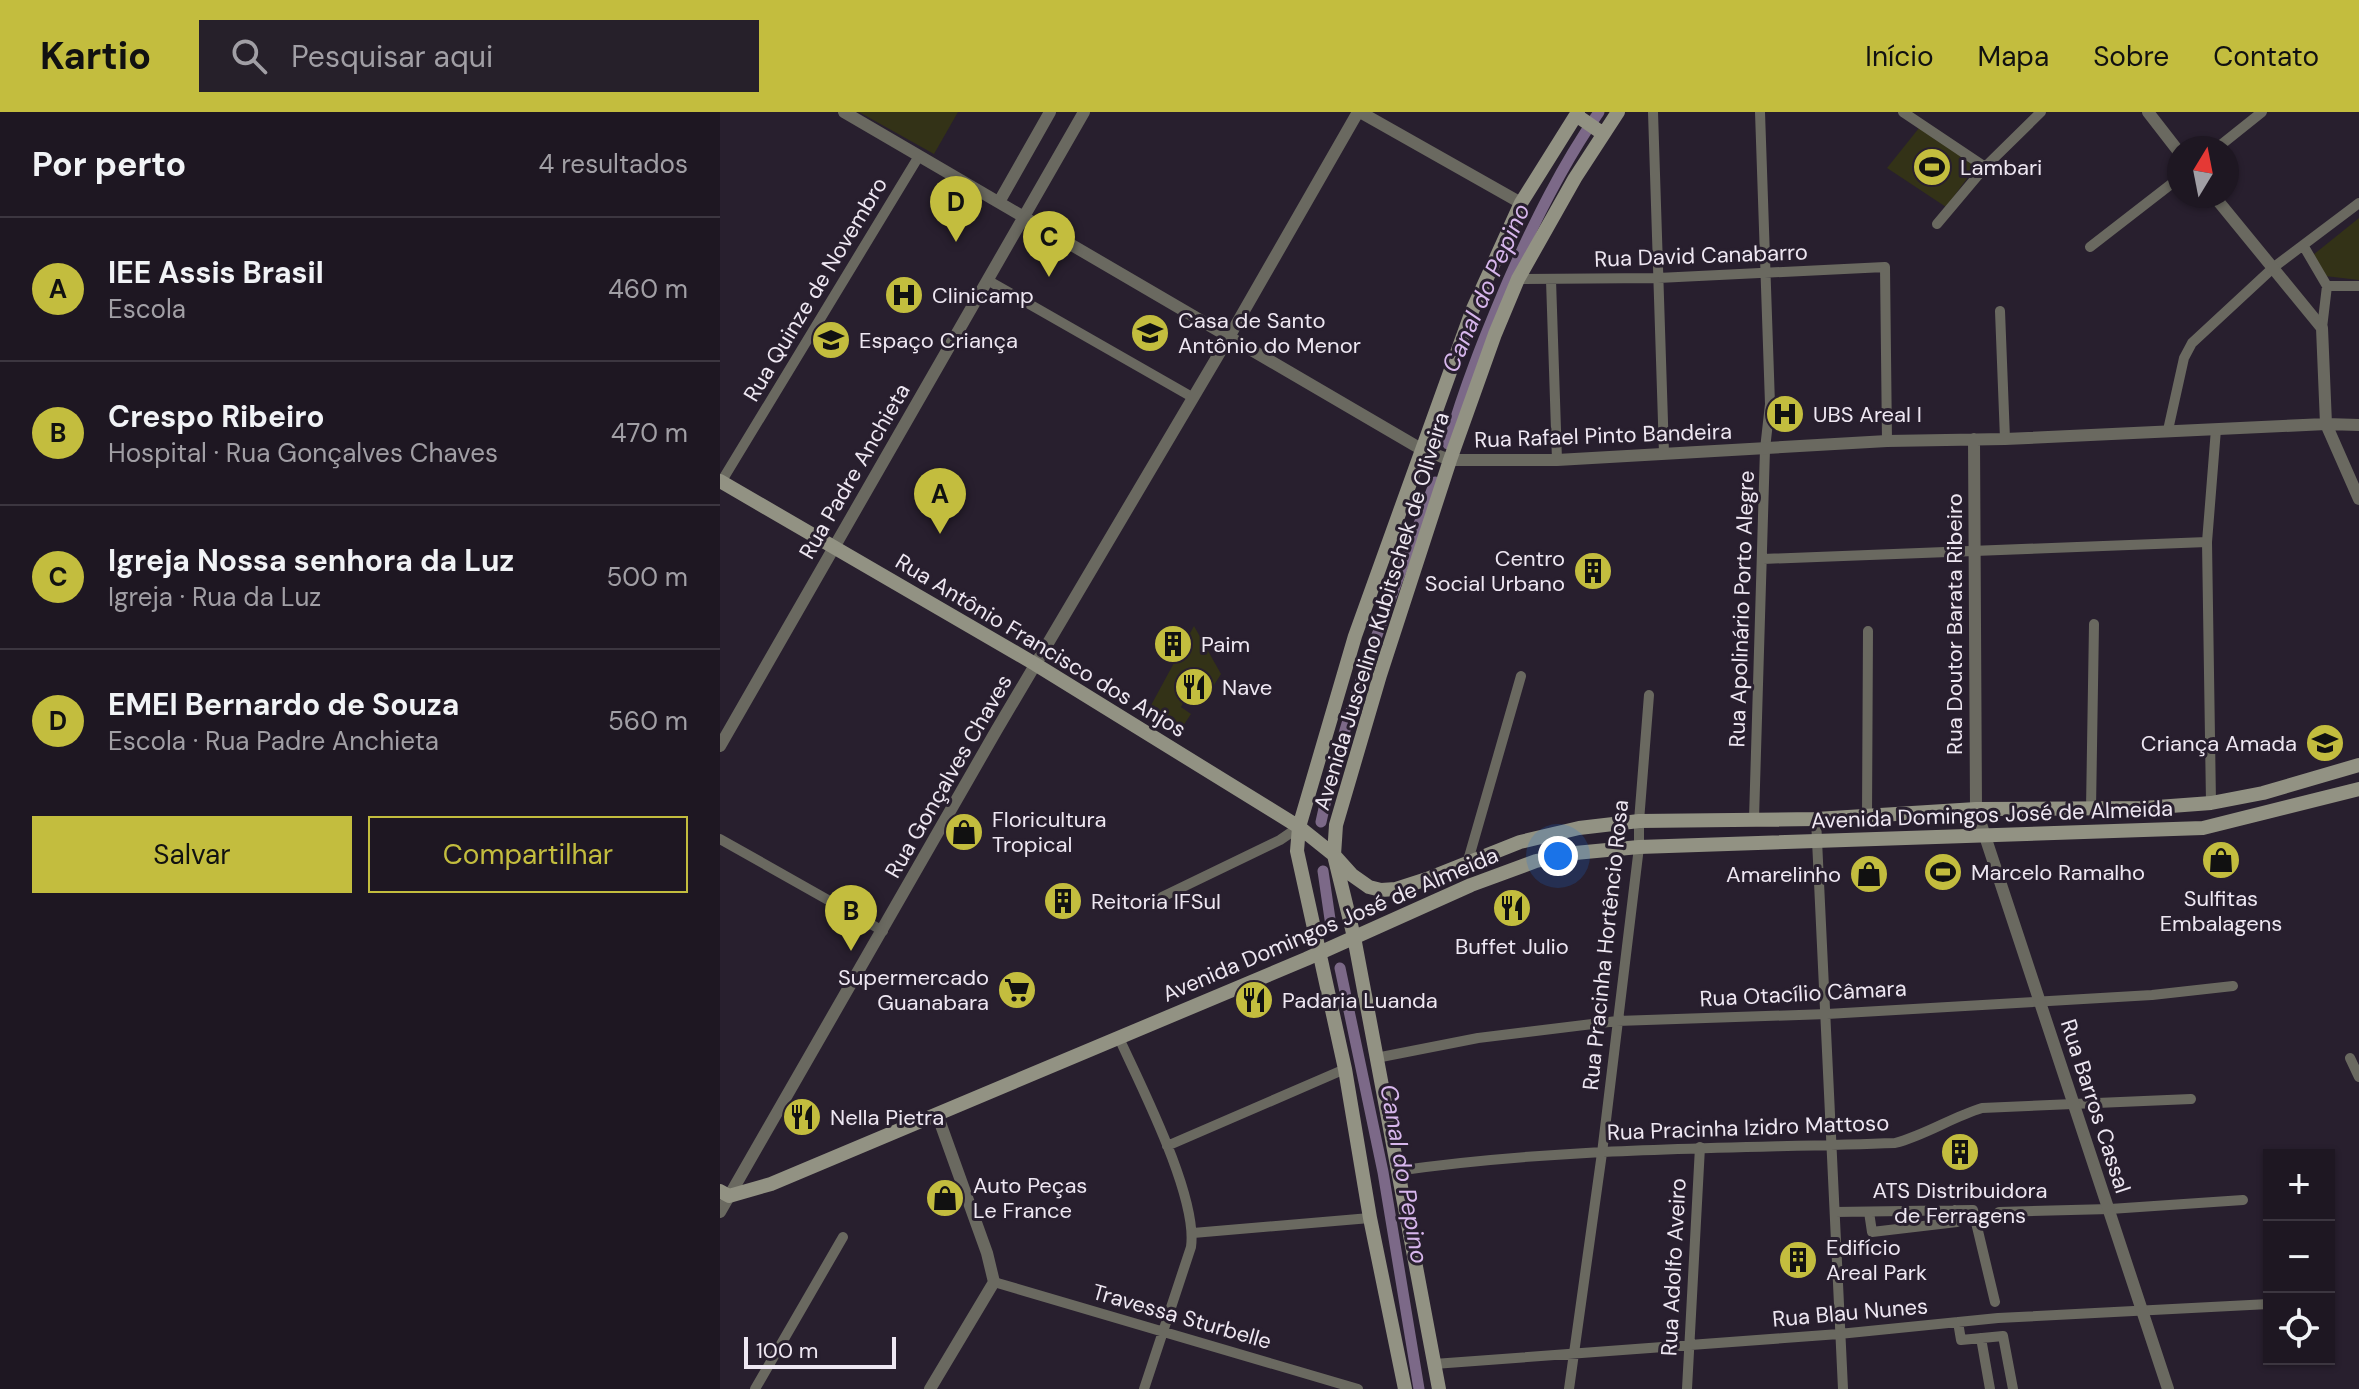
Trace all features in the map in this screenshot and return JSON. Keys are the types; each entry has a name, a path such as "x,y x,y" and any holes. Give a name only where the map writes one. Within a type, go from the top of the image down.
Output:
{"main road":[{"name":"Avenida Juscelino Kubitschek de Oliveira","path":"1439,1389 1354,937 1334,855 1340,805 1450,460 1518,279 1599,132 1618,112"},
{"name":"Avenida Juscelino Kubitschek de Oliveira","path":"1405,1389 1370,1218 1345,1069 1297,851 1299,827 1355,636 1472,311 1521,203 1579,115"},
{"path":"1579,115 1599,132"},
{"name":"Rua Antônio Francisco dos Anjos","path":"720,482 1035,664 1299,827 1334,855"},
{"name":"Avenida Domingos José de Almeida","path":"1334,855 1352,875 1369,887 1396,889 1520,842 1579,828 1639,821 1816,819 1976,809 2091,809 2211,803 2263,793 2359,765"},
{"name":"Avenida Domingos José de Almeida","path":"724,1194 771,1184 1318,954 1471,885 1536,861 1575,853 1639,847 2203,828 2359,789"}],"street":[{"name":"Rua Rafael Pinto Bandeira","path":"844,112 1421,449 1450,460 1557,460 1887,441 2359,425"},
{"path":"999,202 1050,112"},
{"name":"Rua Padre Anchieta","path":"720,746 1084,112"},
{"path":"1359,112 1521,203"},
{"name":"Rua Gonçalves Chaves","path":"720,1212 724,1194 883,931 1035,664 1359,112"},
{"path":"1653,112 1664,453"},
{"name":"Rua Apolinário Porto Alegre","path":"1754,819 1765,449 1770,404 1760,112"},
{"path":"1903,112 1985,167"},
{"path":"1937,224 1985,167 2041,112"},
{"path":"2148,112 2167,137"},
{"path":"2232,136 2262,112"},
{"name":"Rua Quinze de Novembro","path":"720,482 919,156"},
{"path":"2090,247 2167,187"},
{"path":"2168,430 2184,358 2192,343 2274,267 2359,203"},
{"path":"2224,208 2322,328"},
{"path":"2303,245 2327,286 2322,328 2326,424 2359,499"},
{"name":"Rua David Canabarro","path":"1518,279 1658,278 1885,267 1887,441"},
{"path":"1551,280 1557,460"},
{"path":"989,281 1192,397"},
{"path":"2327,286 2359,286"},
{"path":"2000,311 2005,439"},
{"path":"2211,803 2207,542 2216,429"},
{"name":"Rua Doutor Barata Ribeiro","path":"1974,439 1976,809 1985,836"},
{"path":"1763,559 2207,542"},
{"path":"2091,809 2094,624"},
{"path":"1867,816 1868,631"},
{"path":"1467,864 1521,676"},
{"name":"Rua Pracinha Hortêncio Rosa","path":"1569,1389 1576,1356 1639,847 1649,695"},
{"path":"1816,819 1843,1389"},
{"path":"1162,897 1280,840 1299,827"},
{"name":"Rua Barros Cassal","path":"1985,836 2168,1389"},
{"path":"720,839 883,931"},
{"name":"Rua Otacílio Câmara","path":"1376,1058 1478,1038 1617,1021 1827,1014 2184,993 2233,986"},
{"path":"1119,1038 1167,1146 1187,1204 1193,1233 1144,1389"},
{"path":"2350,1058 2359,1077"},
{"path":"1167,1146 1345,1069"},
{"name":"Rua Pracinha Izidro Mattoso","path":"1396,1171 1467,1160 1700,1147 1895,1143 1960,1114 1982,1108 2191,1099"},
{"path":"930,1389 994,1282 987,1253 937,1114"},
{"name":"Rua Adolfo Aveiro","path":"1687,1389 1700,1147"},
{"path":"1999,1212 2110,1209 2243,1200"},
{"path":"1869,1212 1872,1232 1957,1222 1955,1210"},
{"path":"1835,1212 1973,1210 1995,1302"},
{"path":"1193,1233 1370,1218"},
{"path":"755,1389 843,1237"},
{"name":"Travessa Sturbelle","path":"994,1282 1358,1389"},
{"name":"Rua Blau Nunes","path":"1434,1364 1689,1347 1958,1322 2263,1304"},
{"path":"1958,1322 1961,1340 2003,1336 2013,1389"},
{"path":"1981,1338 1990,1389"}],"shaded area":[{"path":"859,112 958,112 934,154"},
{"name":"Lambari","path":"1919,128 1977,165 1946,207 1887,168"},
{"path":"2359,218 2359,280 2325,276 2313,255"},
{"path":"1194,626 1221,674 1209,693 1204,690 1200,697 1189,692 1181,707 1191,714 1181,729 1149,709"}],"waterway":[{"name":"Canal do Pepino","path":"1448,444 1475,361 1518,259 1561,173 1599,112"},
{"name":"Canal do Pepino","path":"1321,822 1357,692 1435,482"},
{"name":"Canal do Pepino","path":"1323,871 1331,926"},
{"name":"Canal do Pepino","path":"1340,968 1383,1172 1419,1389"}],"place":[{"name":"Lambari","path":"1932,167"},
{"name":"EMEI Bernardo de Souza","path":"956,242"},
{"name":"Igreja Nossa senhora da Luz","path":"1049,277"},
{"name":"Clinicamp","path":"904,295"},
{"name":"Casa de Santo Antônio do Menor","path":"1150,333"},
{"name":"Espaço Criança","path":"831,340"},
{"name":"UBS Areal I","path":"1785,414"},
{"name":"IEE Assis Brasil","path":"940,534"},
{"name":"Centro Social Urbano","path":"1593,571"},
{"name":"Paim","path":"1173,644"},
{"name":"Nave","path":"1194,687"},
{"name":"Criança Amada","path":"2325,743"},
{"name":"Floricultura Tropical","path":"964,832"},
{"name":"Sulfitas Embalagens","path":"2221,860"},
{"name":"Marcelo Ramalho","path":"1943,872"},
{"name":"Amarelinho","path":"1869,874"},
{"name":"Reitoria IFSul","path":"1063,901"},
{"name":"Buffet Julio","path":"1512,908"},
{"name":"Crespo Ribeiro","path":"851,951"},
{"name":"Supermercado Guanabara","path":"1017,990"},
{"name":"Padaria Luanda","path":"1254,1000"},
{"name":"Nella Pietra","path":"802,1117"},
{"name":"ATS Distribuidora de Ferragens","path":"1960,1152"},
{"name":"Auto Peças Le France","path":"945,1198"},
{"name":"Edifício Areal Park","path":"1798,1260"}]}
